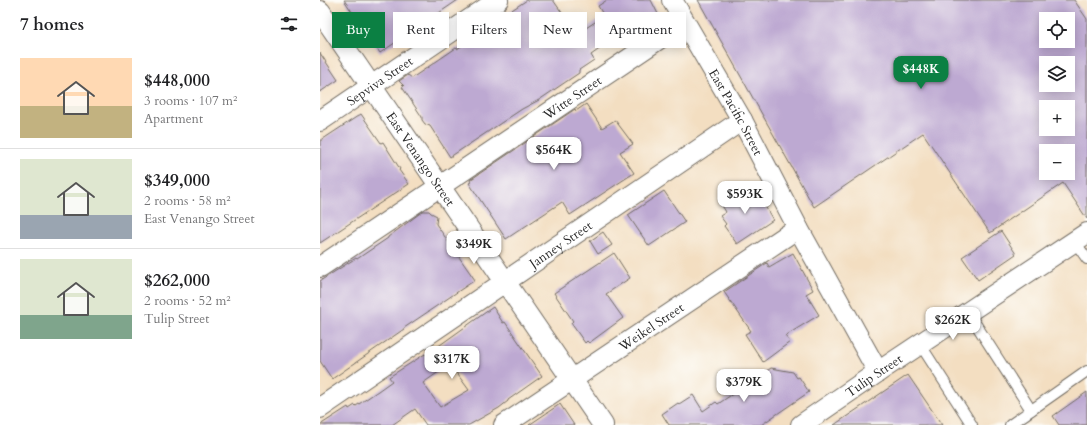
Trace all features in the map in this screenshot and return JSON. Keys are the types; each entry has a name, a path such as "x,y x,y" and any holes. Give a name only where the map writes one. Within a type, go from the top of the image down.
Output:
{"street":[{"name":"Sepviva Street","path":"320,121 498,0"},
{"name":"East Pacific Street","path":"672,0 679,12"},
{"name":"East Venango Street","path":"320,11 603,425"},
{"name":"East Pacific Street","path":"686,25 742,120 798,228 878,372"},
{"name":"Witte Street","path":"320,267 645,48"},
{"name":"Janney Street","path":"320,408 742,120"},
{"name":"Weikel Street","path":"504,425 798,228"},
{"name":"Tulip Street","path":"801,425 878,372 1081,238"}],"lane":[{"path":"1081,238 1087,259"},
{"path":"968,312 1031,410"},
{"path":"920,344 972,425"},
{"path":"1010,425 1087,371"}],"building":[{"path":"344,0 458,0 440,12 393,12 393,44 380,53 377,48 385,48 385,12 352,12"},
{"path":"527,0 553,0 561,12 529,12 529,48 587,48 587,27 595,22 595,48 601,48 591,55 594,60 579,70 579,73 450,157 430,126 425,124 422,120 422,117 402,87 404,86 399,81 408,75 412,78 456,48 521,48 521,12 509,12"},
{"path":"607,0 651,0 657,12 602,12 598,6"},
{"path":"698,0 1074,0 1087,19 1087,219 1063,183 990,233 923,133 814,207"},
{"path":"320,53 338,80 320,92"},
{"path":"586,104 602,128 615,120 633,144 620,152 634,173 570,215 562,202 506,239 469,183 471,182 470,180 575,109 576,111"},
{"path":"361,114 381,143 383,142 409,184 320,243 320,141"},
{"path":"748,187 753,195 757,192 773,220 737,244 724,226 726,224 720,216 726,212 721,204"},
{"path":"664,191 685,222 649,246 628,215"},
{"path":"423,211 429,211 437,216 436,224 475,280 332,379 320,361 320,281 388,238"},
{"path":"1001,231 1016,254 978,280 962,257"},
{"path":"603,232 612,245 598,254 590,241"},
{"path":"614,253 630,278 606,294 623,318 589,343 587,341 585,343 571,323 573,321 554,293"},
{"path":"793,253 813,290 806,294 819,315 785,336 790,342 763,362 745,334 751,331 724,292 767,263 769,267"},
{"path":"493,307 542,376 499,408 469,425 426,425 415,409 392,425 320,425 348,407 349,409 355,405 356,406 392,381 389,377 425,354 426,355","holes":["450,364 469,390 440,407 423,383"]},
{"path":"771,368 793,372 797,378 799,377 809,392 761,425 669,425 662,414 693,395 703,411 716,402 718,404"},
{"path":"908,375 942,425 834,425"},
{"path":"1087,392 1087,425 1059,425 1053,416"},
{"path":"560,404 574,425 529,425"}]}
